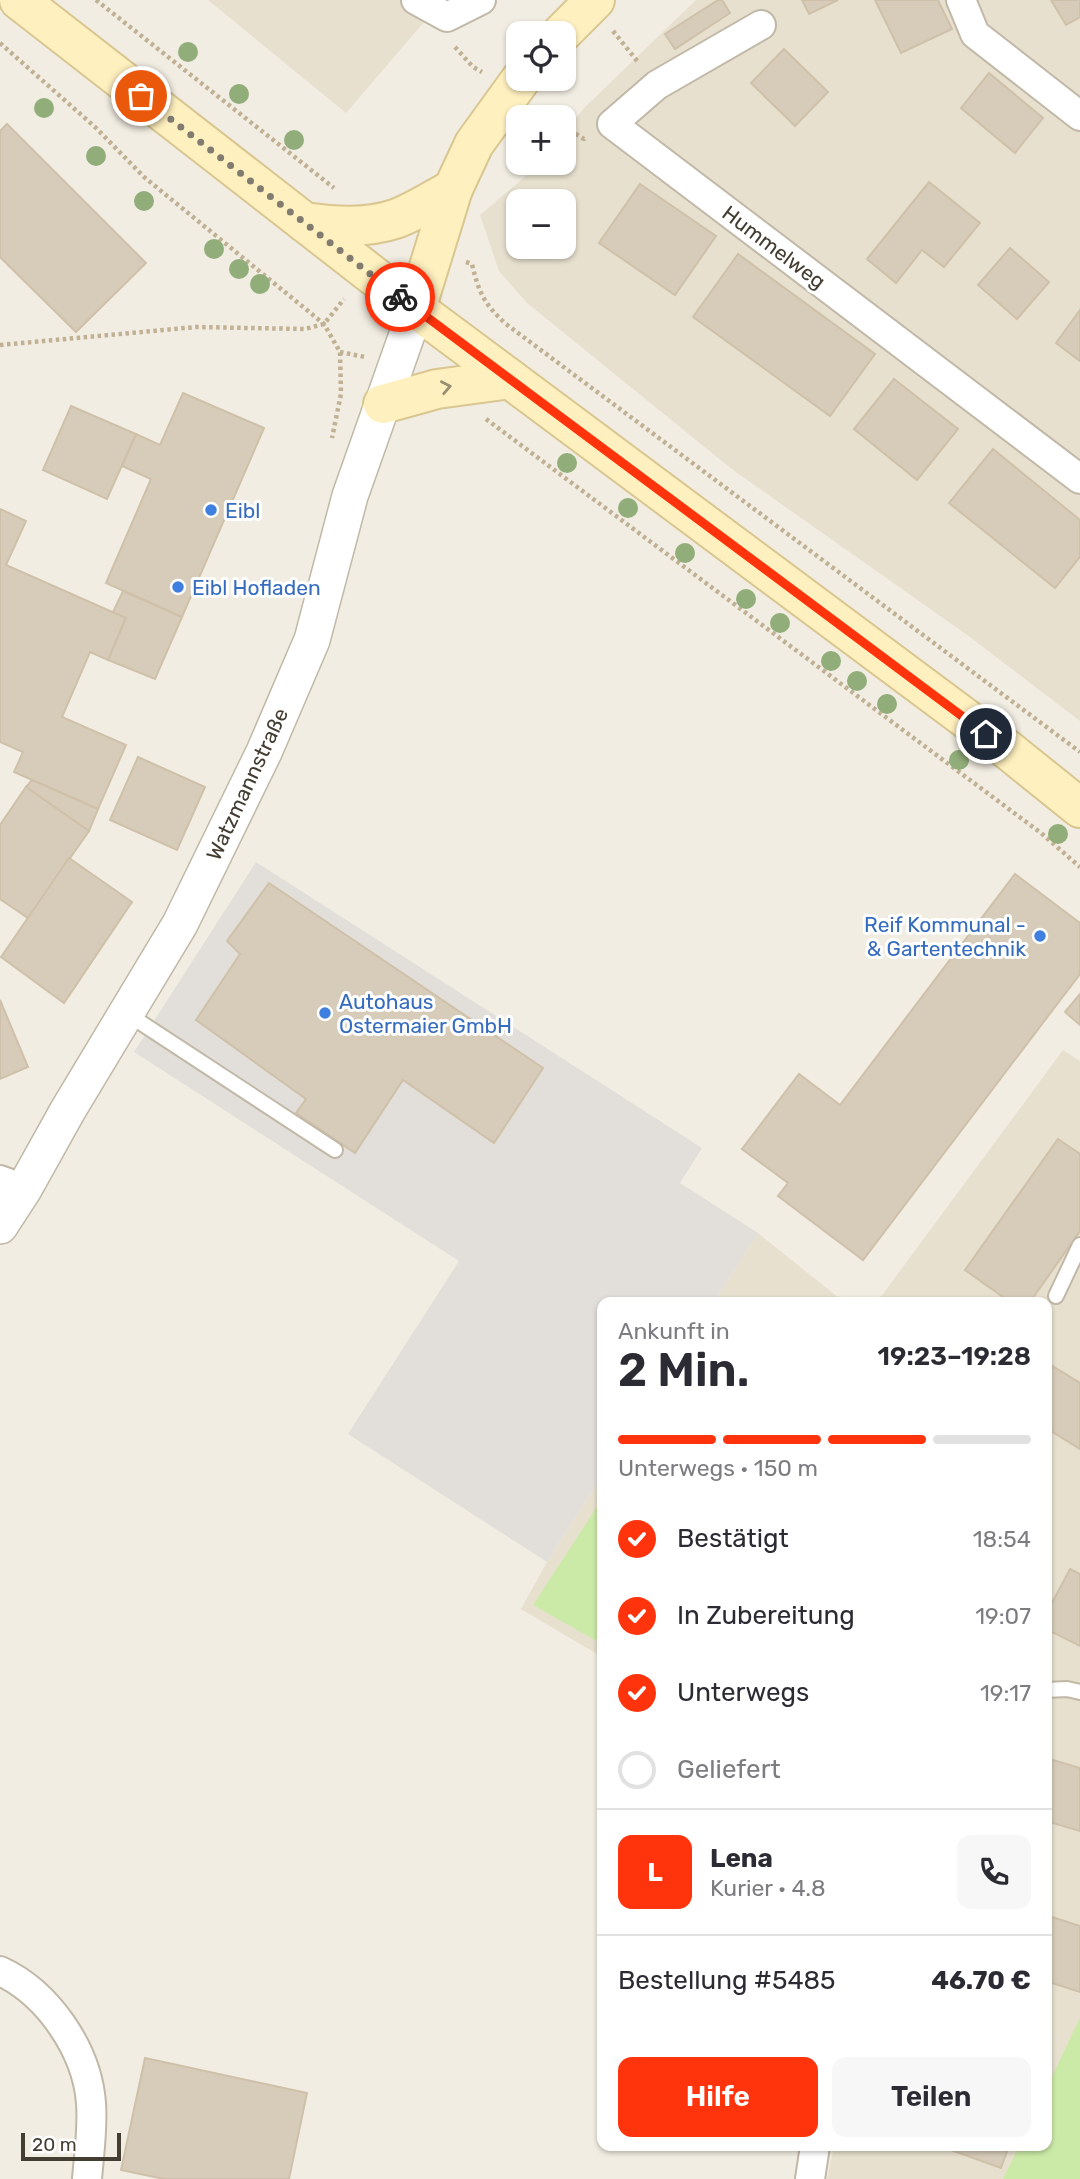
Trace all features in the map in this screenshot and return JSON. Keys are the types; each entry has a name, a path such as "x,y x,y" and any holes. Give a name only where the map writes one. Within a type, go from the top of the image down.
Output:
{"main road":[{"path":"19,0 416,309 1008,750 1080,808"},
{"path":"574,21 593,2"},
{"path":"416,309 453,189 474,144 513,91"},
{"path":"304,222 337,226 373,224 397,218 453,189"},
{"path":"383,404 437,388 510,379"}],"street":[{"path":"416,0 447,17 481,0"},
{"path":"961,0 975,34 1080,116"},
{"name":"Hummelweg","path":"761,25 657,85 612,124 1080,479"},
{"name":"Watzmannstraße","path":"0,1226 12,1185 126,1013 180,924 264,752 313,640 351,496 416,309"},
{"path":"0,1971 18,1979 52,2011 78,2051 91,2102 87,2179"},
{"path":"810,2179 814,2151"}],"lane":[{"path":"126,1013 335,1150"},
{"path":"1056,1296 1080,1245"},
{"path":"1052,1690 1080,1692"}],"path":[{"path":"96,0 338,191"},
{"path":"593,2 657,85"},
{"path":"447,17 453,45 473,66 506,80"},
{"path":"0,43 95,127 144,177 324,324 340,352"},
{"path":"472,264 478,288 489,308 506,324 1080,752"},
{"path":"0,345 196,327 305,330 324,324"},
{"path":"479,415 1041,833 1080,867"}],"shaded area":[{"path":"208,0 443,0 346,113"},
{"path":"696,0 1080,0 1080,721 970,637 733,470 527,303 499,271 480,215 506,193 506,259 576,259 576,189 511,189 527,175 576,175 576,118"},
{"path":"256,862 702,1148 680,1183 758,1233 717,1297 597,1297 597,1484 547,1562 348,1434 459,1261 134,1052"},
{"path":"1063,1050 1080,1061 1080,2179 827,2179 833,2151 1052,2151 1052,1297 881,1297"},
{"path":"758,1233 838,1297 717,1297"},
{"path":"597,1484 597,1654 521,1609 547,1562"}],"green space":[{"path":"597,1507 597,1641 533,1605"},
{"path":"1080,2018 1080,2179 1003,2179 1017,2151 1052,2151 1052,2077"}],"building":[{"path":"722,0 730,13 675,49 665,34"},
{"path":"802,0 838,0 809,14"},
{"path":"875,0 938,0 952,29 901,53"},
{"path":"1051,0 1080,0 1080,17 1066,25"},
{"path":"784,49 828,92 795,126 751,83"},
{"path":"989,73 1043,118 1015,153 961,108"},
{"path":"7,124 146,263 76,332 0,257 0,131"},
{"path":"929,182 980,223 944,267 922,250 896,283 867,259"},
{"path":"640,184 716,236 675,295 599,243"},
{"path":"1010,248 1049,282 1017,319 978,285"},
{"path":"738,254 875,354 830,416 693,317"},
{"path":"1080,310 1080,361 1056,343"},
{"path":"894,379 958,429 917,480 854,429"},
{"path":"183,393 264,428 182,617 106,583 151,479 122,466 136,434 160,445"},
{"path":"71,406 136,434 107,499 43,470"},
{"path":"993,449 1080,520 1080,557 1055,588 949,503"},
{"path":"0,509 26,521 6,565 126,618 108,660 90,652 62,717 126,745 98,809 14,772 23,752 0,742"},
{"path":"123,591 182,617 155,679 108,660 126,618 113,612"},
{"path":"138,757 205,787 177,850 110,820"},
{"path":"32,780 98,809 89,831 26,787"},
{"path":"26,787 89,831 28,918 0,899 0,825"},
{"path":"69,858 132,902 64,1003 1,957"},
{"path":"1015,874 1080,923 1080,974 863,1260 778,1196 788,1183 742,1149 799,1074 840,1105"},
{"path":"269,883 543,1068 494,1143 403,1080 355,1153 296,1113 306,1099 196,1020 240,954 227,941"},
{"path":"1080,994 1080,1025 1065,1012"},
{"path":"0,1000 28,1067 0,1079"},
{"path":"1058,1139 1080,1154 1080,1231 1034,1297 1003,1297 965,1270"},
{"path":"1052,1366 1080,1383 1080,1449 1052,1432"},
{"path":"1070,1569 1080,1574 1080,1646 1052,1632 1052,1603"},
{"path":"1052,1760 1080,1768 1080,1831 1052,1823"},
{"path":"1052,1917 1080,1926 1080,1992 1052,1983"},
{"path":"145,2058 307,2093 289,2179 164,2179 121,2170"},
{"path":"954,2151 1007,2151 1001,2168"}],"way so far":[{"path":"141,96 400,297"}],"place":[{"name":"Eibl","path":"211,510"},
{"name":"Eibl Hofladen","path":"178,587"},
{"name":"Reif Kommunal - & Gartentechnik","path":"1040,936"},
{"name":"Autohaus Ostermaier GmbH","path":"325,1013"}],"route":[{"path":"400,297 986,734"}]}
